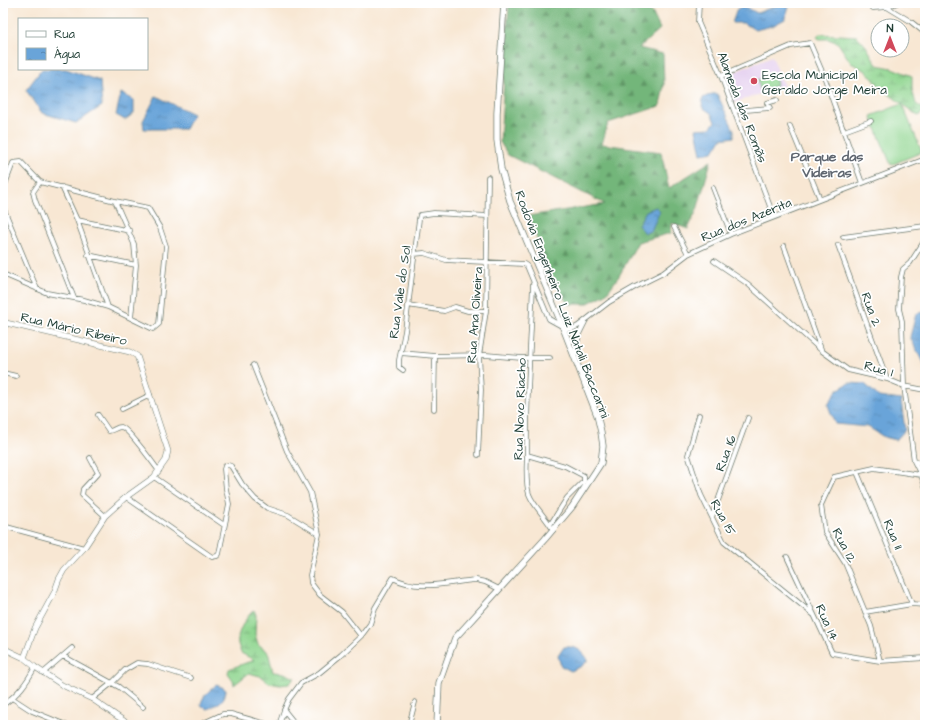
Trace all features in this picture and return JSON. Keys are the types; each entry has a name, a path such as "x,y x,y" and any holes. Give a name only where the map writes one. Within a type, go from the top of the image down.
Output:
{"main road":[{"name":"Rodovia Engenheiro Luiz Natali Baccarini","path":"437,725 439,684 454,638 499,589 552,527 572,507 601,463 603,446 597,415 562,325 510,201 501,169 497,140 497,113 504,3"}],"street":[{"name":"Alameda das Romãs","path":"699,3 698,22 735,111 774,217"},
{"path":"868,3 873,8 887,8 897,3"},
{"path":"887,8 910,21 925,33"},
{"path":"721,76 791,46 810,43 844,131 862,183"},
{"path":"735,111 770,108 767,104 777,100"},
{"path":"844,131 871,121"},
{"path":"790,126 820,199"},
{"name":"Rua dos Azerita","path":"562,325 566,329 572,329 609,302 664,273 688,254 731,234 925,159"},
{"path":"3,190 13,163 21,162 40,182 148,208 160,228 166,246 159,324 153,329 108,307 47,293 3,274"},
{"name":"Rua Ana Oliveira","path":"478,455 481,390 479,356 486,311 488,261 488,177"},
{"path":"40,182 33,192 35,200 74,298"},
{"path":"62,187 77,220 88,255 108,307"},
{"path":"713,188 731,234"},
{"path":"115,201 130,231 134,244 136,265 131,318"},
{"path":"3,207 37,288"},
{"name":"Rua Vale do Sol","path":"403,370 399,367 399,360 405,331 418,219 420,215 434,213 488,216"},
{"path":"77,220 130,231"},
{"path":"843,237 925,226"},
{"path":"674,227 688,254"},
{"path":"925,240 910,263 903,269 899,309 902,321 904,386 925,390"},
{"name":"Rua 2","path":"838,245 887,379"},
{"path":"784,246 822,351"},
{"path":"414,254 424,253 446,260 524,264 527,266 549,319 562,325"},
{"path":"88,255 136,265"},
{"name":"Rua 1","path":"714,261 748,284 822,351 848,370 887,379 904,386 914,460 925,486"},
{"name":"Rua Novo Riacho","path":"533,282 526,414 526,481 530,496 552,527"},
{"path":"408,305 444,312 455,307 468,312 486,311"},
{"path":"576,361 575,352 579,334 586,320"},
{"path":"3,332 5,322"},
{"name":"Rua Mário Ribeiro","path":"5,322 130,352 139,359 150,395"},
{"path":"401,353 435,356 550,358"},
{"path":"434,409 435,356"},
{"path":"253,365 287,451 310,492 319,534 310,575 311,583 320,595 342,612 361,636"},
{"path":"3,373 16,376"},
{"path":"24,658 35,628 54,592 58,579 64,570 84,548 105,516 126,497 154,477 166,460 168,452 150,395 122,409"},
{"path":"98,415 108,431 112,431 119,427 123,428 136,440 159,471"},
{"name":"Rua 15","path":"699,415 688,455 701,495 724,542 814,615"},
{"name":"Rua 16","path":"712,517 748,418"},
{"path":"527,455 565,466 584,476 584,481 567,498 552,527"},
{"path":"90,458 98,473 83,489 82,495 105,516"},
{"path":"914,460 925,465"},
{"path":"126,497 212,557 217,556 229,504 224,469 225,466 228,465 231,466 242,484 255,499 267,508 288,515 319,534"},
{"name":"Rua 12","path":"880,661 871,626 845,563 825,532 820,505 834,477 874,468 921,475"},
{"name":"Rua 11","path":"857,472 912,604"},
{"path":"154,477 224,525"},
{"path":"3,526 84,548"},
{"name":"Rua 14","path":"787,557 832,653 880,661 925,658"},
{"path":"279,725 289,699 301,683 319,673 361,636 370,624 375,608 393,578 400,582 420,586 476,580 499,589"},
{"path":"865,612 912,604 925,605"},
{"path":"3,648 24,658 43,673 62,685 92,699 130,725"},
{"path":"43,673 72,648"},
{"path":"63,656 112,683 143,707"},
{"path":"92,699 125,670 137,663 148,664 191,678"},
{"path":"3,705 26,684 35,667"},
{"path":"12,698 32,710 66,725"},
{"path":"409,725 415,702"},
{"path":"284,710 296,725"},
{"path":"199,725 223,714 231,714 270,725"}],"shaded area":[{"name":"Escola Municipal Geraldo Jorge Meira","path":"772,56 784,86 733,103 725,76"}],"green space":[{"path":"509,3 644,3 642,9 652,12 660,29 639,48 663,54 664,85 660,106 608,123 602,144 661,152 669,188 711,161 697,210 688,229 672,223 671,233 638,242 619,276 606,294 586,304 568,304 548,273 528,216 605,204 508,155 500,142"},
{"path":"819,34 857,36 866,46 870,53 870,58 873,58 877,65 892,68 912,76 912,89 916,104 925,111 918,116 881,88 866,71 851,63 838,43 828,39 819,39 817,37"},
{"path":"774,74 777,85 761,91 757,80"},
{"path":"902,104 922,152 891,165 871,116"},
{"path":"254,610 256,615 255,634 258,644 268,652 273,672 284,673 295,678 289,684 280,685 269,683 260,676 249,673 234,685 233,680 228,673 229,669 254,660 241,653 238,640 242,626"}],"water":[{"path":"784,3 790,3 785,19 772,26 755,30 744,23 732,23 737,9 744,6 757,13"},
{"path":"41,70 69,70 100,81 102,106 76,123 42,113 26,90"},
{"path":"121,93 134,100 134,113 125,120 116,115"},
{"path":"712,94 717,94 734,130 734,137 721,139 713,152 701,154 696,129 710,128 715,122 711,113 702,107 703,98"},
{"path":"156,96 193,114 185,129 144,129 143,121"},
{"path":"656,207 660,211 651,231 645,233 638,225 646,211"},
{"path":"925,311 925,367 910,337 916,314"},
{"path":"849,383 865,384 879,397 901,400 905,430 896,440 884,437 868,427 835,424 828,405 837,390"},
{"path":"564,647 578,649 588,660 582,666 571,671 561,666 558,656"},
{"path":"216,685 226,690 224,697 220,702 208,709 203,707 201,704 203,698"}],"place":[{"name":"Escola Municipal Geraldo Jorge Meira","path":"754,81"}],"district":[{"name":"Parque das Videiras","path":"827,164"}]}
